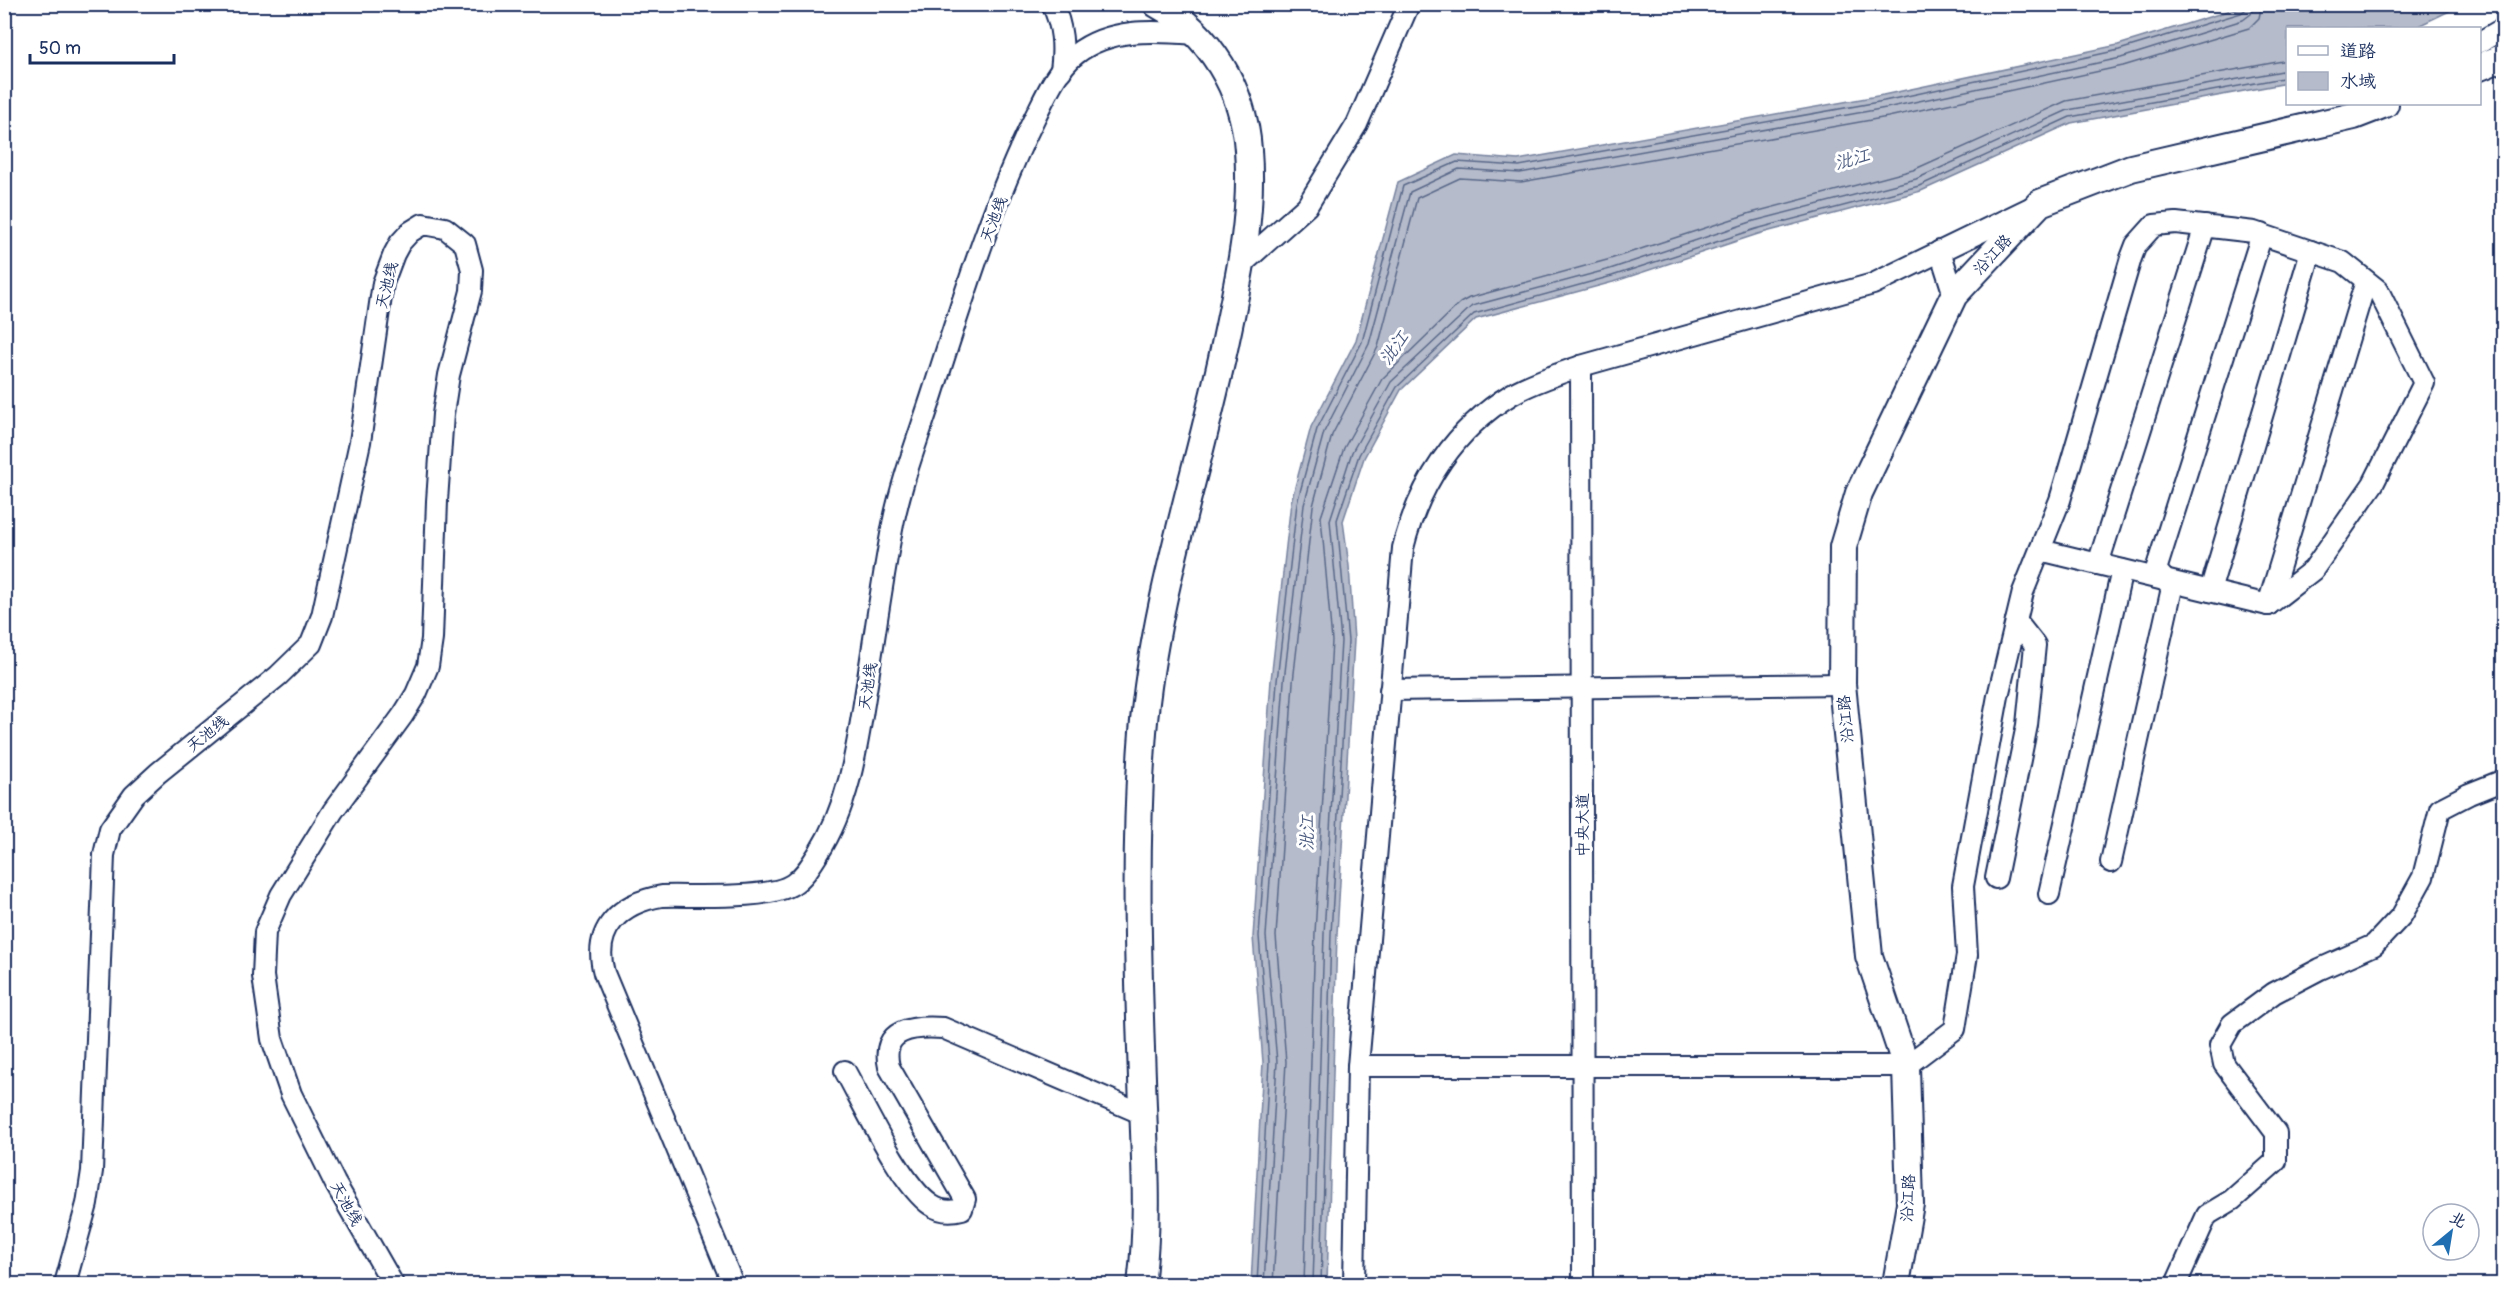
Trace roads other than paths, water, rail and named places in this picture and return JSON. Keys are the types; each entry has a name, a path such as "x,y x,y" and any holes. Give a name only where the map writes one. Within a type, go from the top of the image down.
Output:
{"main road":[{"path":"1141,1284 1145,1228 1138,850 1143,733 1149,682 1162,610 1219,375 1242,264 1249,210 1250,176 1243,117 1226,72 1197,34 1157,4"},
{"path":"2481,66 2504,57"},
{"path":"2040,203 2131,168 2382,105"},
{"name":"沿江路","path":"1896,1284 1910,1204 1906,1066 1869,956 1842,684 1843,547 1859,493 1954,296 2040,203"}],"street":[{"path":"1052,4 1058,15 1062,33 1061,70"},
{"path":"1242,264 1307,206 1358,124 1409,4"},
{"path":"2481,41 2504,28"},
{"name":"天池线","path":"734,1284 604,973 601,962 602,937 614,919 645,899 662,896 762,893 784,889 801,877 823,846 837,818 853,769 891,535 903,481 966,290 1021,146 1061,70 1075,55 1105,38 1140,31 1197,34"},
{"path":"1354,1284 1358,1066 1402,548 1410,517 1448,449 1488,411 1514,393 1581,366 1873,284 2040,203"},
{"path":"1358,1066 1906,1066 1955,1029 1967,955 1963,886 1998,696 2023,592 2060,500 2136,245 2154,225 2176,223 2262,234 2343,262 2378,290 2424,383 2368,492 2313,570 2268,605"},
{"name":"天池线","path":"66,1284 87,1204 92,1171 104,855 111,829 125,806 158,773 278,676 311,644 322,616 360,442 383,283 400,243 410,232 423,224 436,225 455,234 465,244 472,270 471,291 450,375 443,414 436,501 432,639 428,666 416,694 403,715 333,811 282,894 266,932 263,976 272,1039 291,1094 335,1183 393,1284"},
{"path":"2098,564 2205,226"},
{"path":"2111,862 2172,588 2156,570 2262,234"},
{"path":"1940,251 1954,296"},
{"path":"2210,591 2311,251"},
{"path":"2268,605 2366,281"},
{"name":"中央大道","path":"1581,366 1583,1284"},
{"path":"2040,550 2268,605"},
{"path":"2049,894 2122,570"},
{"path":"1996,878 2027,725 2035,645 2016,621"},
{"path":"1390,690 1842,684"},
{"path":"2176,1284 2207,1215 2232,1200 2276,1161 2276,1133 2224,1064 2220,1045 2232,1024 2274,993 2374,945 2402,915 2423,877 2440,809 2504,780"},
{"path":"845,1071 898,1165 918,1194 933,1206 945,1211 963,1209 965,1199 890,1067 887,1055 889,1045 906,1029 943,1028 1143,1114"}],"water":[{"name":"沘江","path":"2248,5 2462,5 2416,27 2286,27 2286,83 2071,123 1921,191 1758,234 1613,282 1476,319 1401,390 1364,458 1343,521 1349,566 1354,640 1337,934 1327,1284 1251,1284 1263,1062 1253,937 1271,680 1291,502 1311,427 1356,340 1398,182 1456,155 1518,160 1883,95 2118,45"}]}
